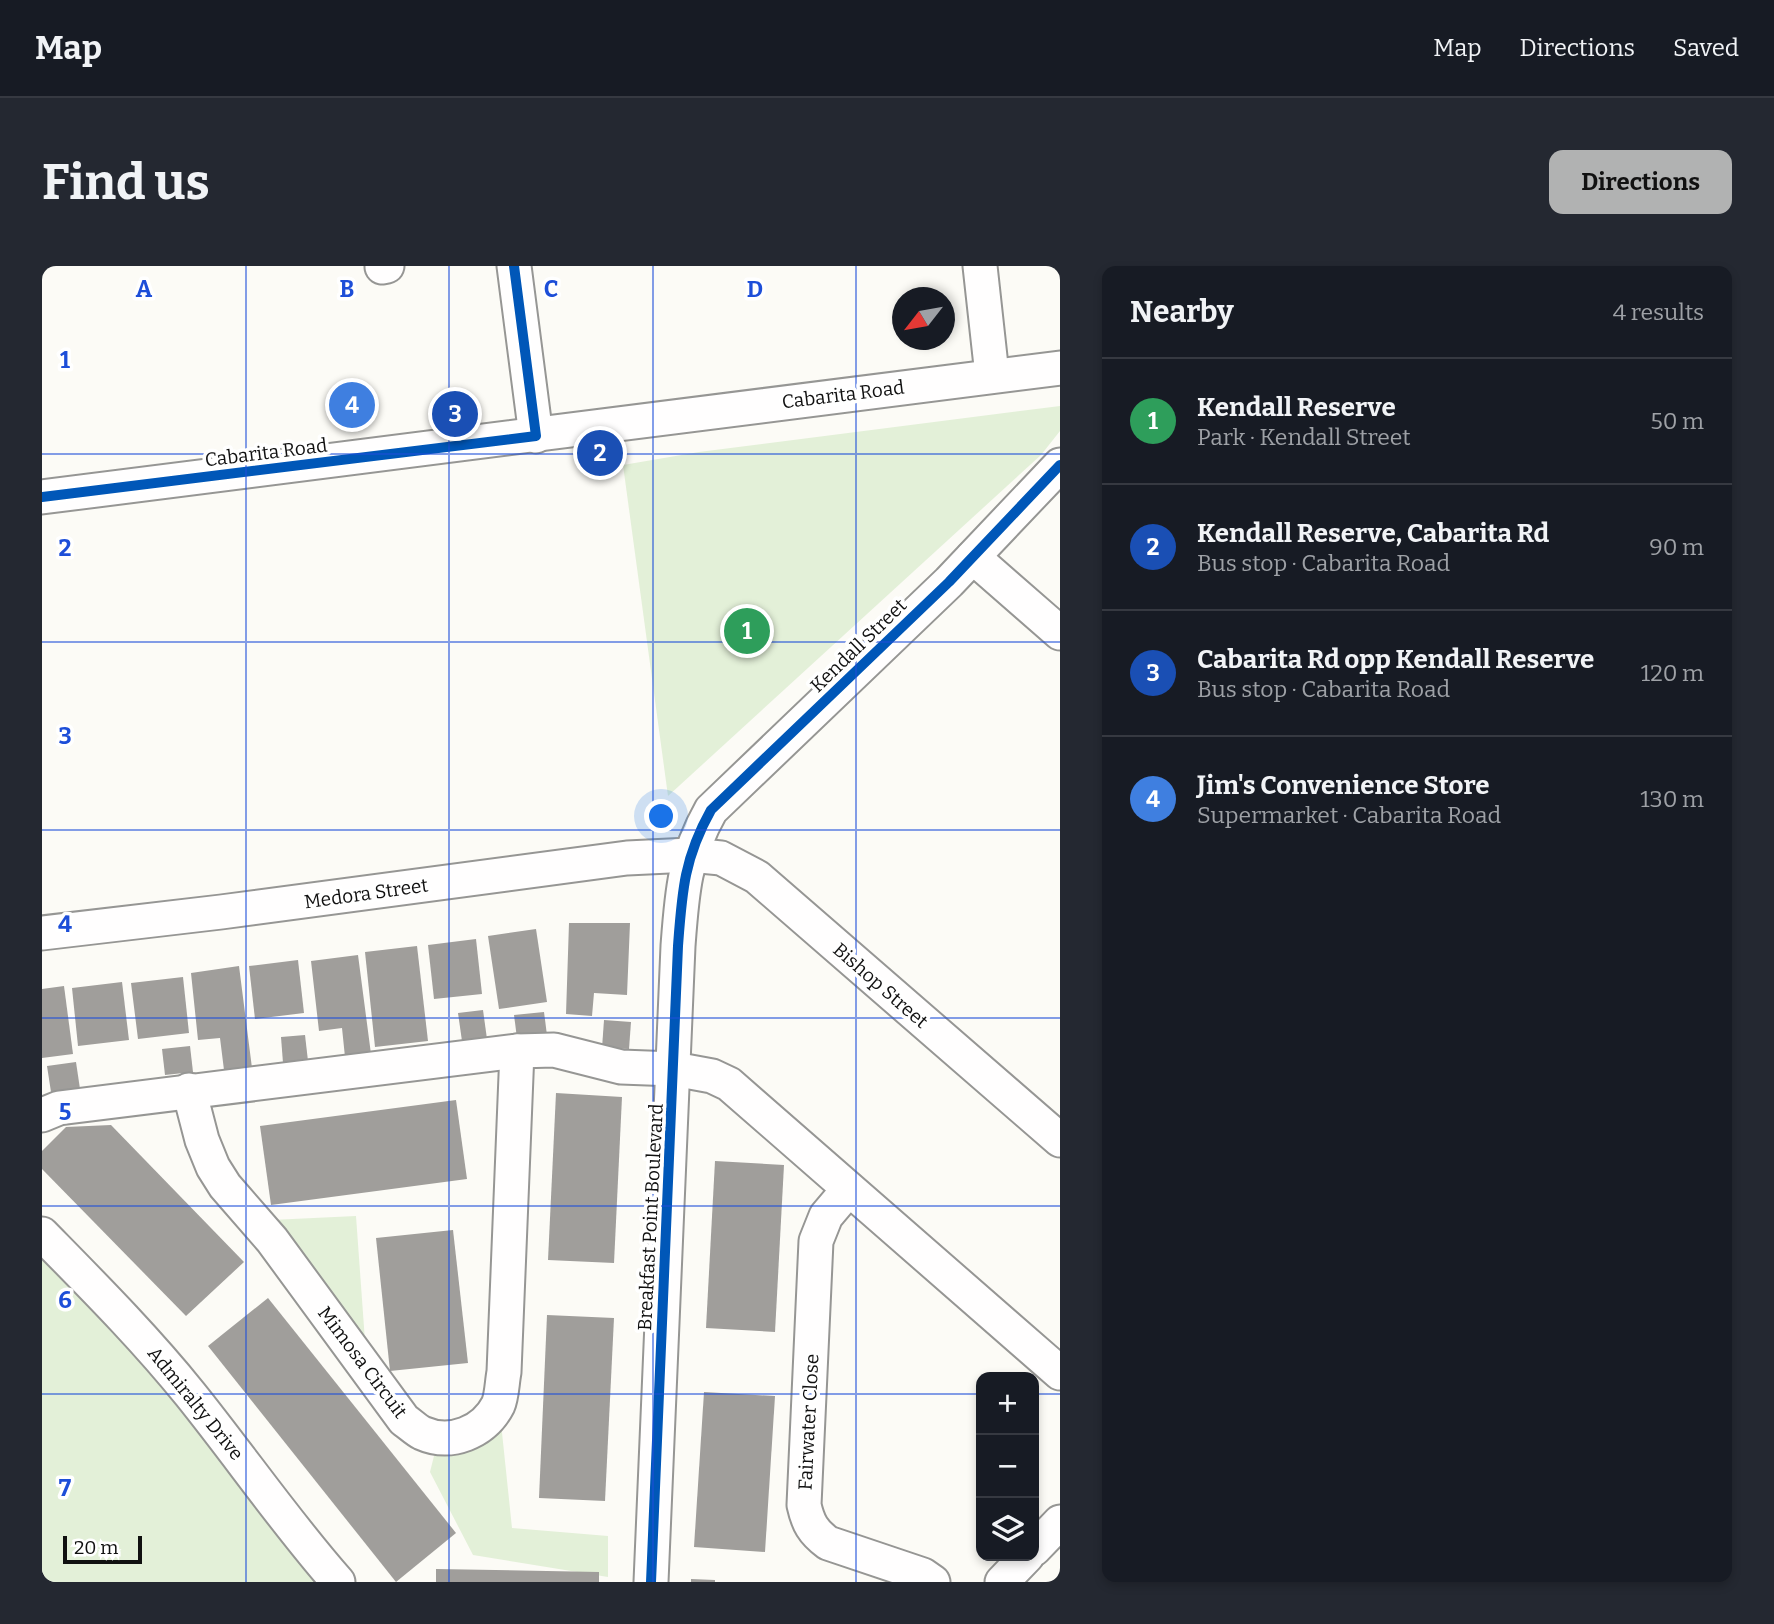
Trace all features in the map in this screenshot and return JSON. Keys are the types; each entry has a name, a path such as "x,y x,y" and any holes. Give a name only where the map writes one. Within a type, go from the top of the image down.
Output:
{"street":[{"path":"514,266 536,436"},
{"path":"980,266 992,375"},
{"name":"Cabarita Road","path":"42,497 1060,368"},
{"name":"Kendall Street","path":"690,855 696,837 711,810 973,557 1060,465"},
{"path":"973,557 1060,633"},
{"name":"Medora Street","path":"42,933 627,858 690,855"},
{"name":"Breakfast Point Boulevard","path":"651,1582 681,899 690,855"},
{"name":"Bishop Street","path":"690,855 721,858 757,877 1060,1140"},
{"path":"42,1115 59,1108 189,1090 517,1051 554,1050 621,1066 674,1069 712,1076 729,1084 751,1101 848,1190 1060,1373"},
{"name":"Mimosa Circuit","path":"189,1090 202,1140 213,1167 225,1186 272,1240 404,1420 422,1433 443,1438 463,1435 481,1426 499,1404 504,1372 517,1051"},
{"name":"Fairwater Close","path":"848,1190 826,1216 816,1241 804,1505 807,1521 815,1534 828,1543 923,1575 933,1582"},
{"name":"Admiralty Drive","path":"42,1234 145,1340 174,1374 338,1582"},
{"path":"1039,1544 1060,1522"},
{"path":"1002,1582 1022,1561"}],"green space":[{"path":"1060,406 1060,431 1041,455 668,796 623,465 699,452"},
{"path":"356,1216 365,1341 271,1220"},
{"path":"42,1257 138,1351 319,1582 42,1582"},
{"path":"501,1423 512,1528 608,1536 608,1577 473,1555 430,1472 436,1448"}],"building":[{"path":"569,923 630,923 627,995 594,993 592,1016 566,1014"},
{"path":"536,929 547,1002 499,1009 488,936"},
{"path":"476,939 482,994 434,999 428,945"},
{"path":"417,946 428,1041 375,1047 365,952"},
{"path":"358,955 371,1054 345,1057 342,1028 319,1031 311,961"},
{"path":"298,960 304,1013 255,1019 249,966"},
{"path":"239,966 252,1068 224,1070 220,1038 198,1040 191,973"},
{"path":"183,977 189,1033 138,1039 131,983"},
{"path":"122,982 129,1040 78,1046 72,988"},
{"path":"64,986 73,1054 42,1058 42,989"},
{"path":"483,1010 487,1039 462,1041 458,1013"},
{"path":"544,1012 547,1035 517,1038 514,1015"},
{"path":"604,1020 631,1022 629,1049 602,1048"},
{"path":"305,1035 308,1061 283,1063 281,1037"},
{"path":"190,1046 193,1072 165,1075 162,1049"},
{"path":"76,1062 80,1089 51,1092 47,1066"},
{"path":"556,1093 622,1097 614,1263 548,1260"},
{"path":"456,1100 467,1179 271,1205 260,1126"},
{"path":"111,1125 244,1262 186,1316 42,1169 42,1151 66,1127"},
{"path":"715,1161 784,1165 775,1332 706,1328"},
{"path":"453,1230 468,1363 390,1371 376,1238"},
{"path":"268,1298 456,1533 396,1582 208,1346"},
{"path":"547,1315 614,1318 605,1501 539,1498"},
{"path":"704,1392 775,1396 765,1552 694,1547"},
{"path":"436,1569 599,1572 599,1582 436,1582"},
{"path":"691,1579 715,1580 715,1582 691,1582"}],"cycle path":[{"path":"42,497 536,436 514,266"},
{"path":"651,1582 678,946 683,892 695,844 711,810 949,582 1060,465"}],"place":[{"name":"Jim's Convenience Store","path":"352,405"},
{"name":"Cabarita Rd opp Kendall Reserve","path":"455,414"},
{"name":"Kendall Reserve, Cabarita Rd","path":"600,453"},
{"name":"Kendall Reserve","path":"747,631"}]}
